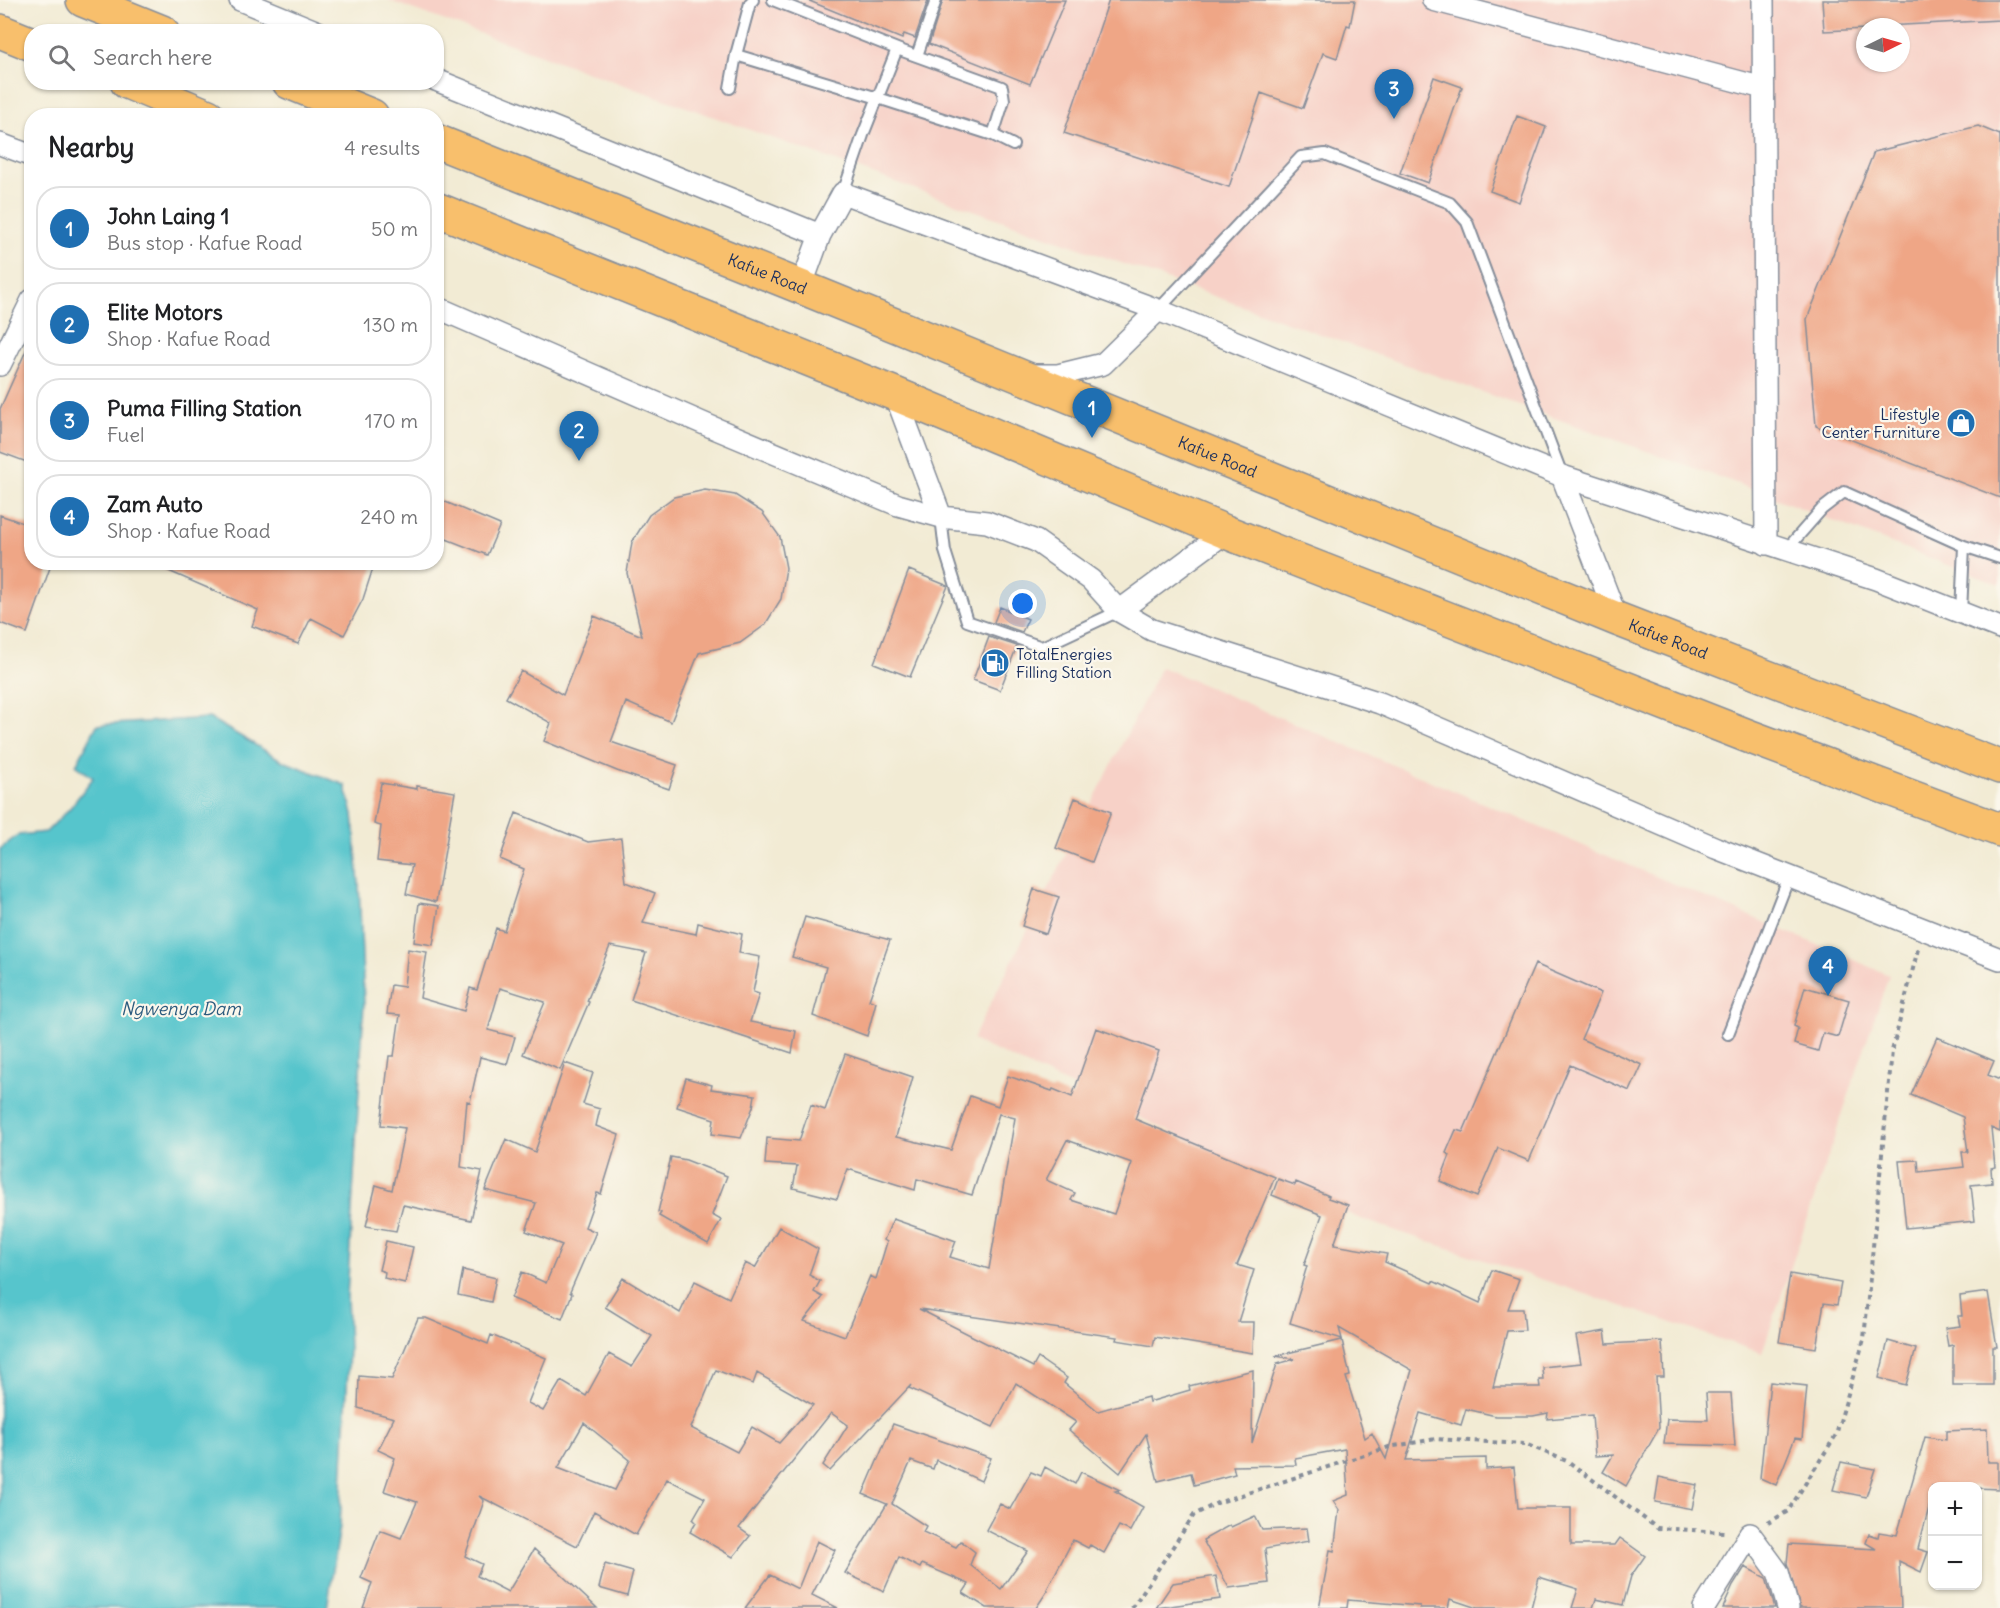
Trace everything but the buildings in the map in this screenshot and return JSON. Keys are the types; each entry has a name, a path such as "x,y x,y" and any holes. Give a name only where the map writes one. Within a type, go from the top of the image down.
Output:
{"main road":[{"path":"83,0 142,24"},
{"path":"0,31 24,41"},
{"path":"146,90 188,108"},
{"path":"309,90 352,108"},
{"name":"Kafue Road","path":"444,144 1617,619 2000,767"},
{"path":"444,212 895,394 1226,532 1748,736 2000,830"}],"street":[{"path":"240,0 298,24"},
{"path":"1434,0 1763,88"},
{"path":"1762,0 1776,547"},
{"path":"444,83 820,235"},
{"path":"0,144 24,153"},
{"path":"801,287 820,235 843,194 1158,310 1562,476 1875,579 2000,628"},
{"path":"444,310 898,505 941,517 987,522 1036,541 1091,579 1119,611 1152,630 1380,703 1705,844 2000,959"},
{"path":"1016,375 1058,375 1103,364 1158,310"},
{"path":"0,365 24,316"},
{"path":"895,394 941,517"},
{"path":"1562,476 1617,619"},
{"path":"1119,611 1226,532"},
{"path":"1704,1608 1750,1534 1778,1572 1788,1608"}],"lane":[{"path":"730,88 736,55 750,3 753,0"},
{"path":"773,0 1002,87 1004,100 993,135"},
{"path":"917,56 936,0"},
{"path":"843,194 897,49"},
{"path":"736,55 993,135 1013,145"},
{"path":"1158,310 1301,157 1325,154 1450,203 1467,222 1562,476"},
{"path":"1776,547 1844,492 1964,546 2000,558"},
{"path":"941,517 945,551 967,621 1042,648 1119,611"},
{"path":"1961,613 1964,546"},
{"path":"1728,1034 1789,877"}],"path":[{"path":"1132,1608 1194,1515 1217,1503 1389,1447 1436,1439 1525,1444 1569,1462 1657,1528 1750,1534 1788,1511 1836,1435 1864,1339 1892,1051 1919,944 1931,933"}],"shaded area":[{"path":"387,0 2000,0 2000,585 1733,482"},
{"path":"1161,667 1889,975 1762,1353 1358,1218 972,1040"}],"water":[{"name":"Ngwenya Dam","path":"209,718 283,761 345,785 353,814 359,884 364,1004 347,1297 349,1349 340,1526 327,1608 0,1608 0,849 18,835 46,832 70,808 93,778 76,765 97,725"}],"place":[{"name":"Puma Filling Station","path":"1394,119"},
{"name":"Lifestyle Center Furniture","path":"1961,423"},
{"name":"John Laing 1","path":"1092,438"},
{"name":"Elite Motors","path":"579,461"},
{"name":"TotalEnergies Filling Station","path":"995,663"},
{"name":"Zam Auto","path":"1828,996"}]}
